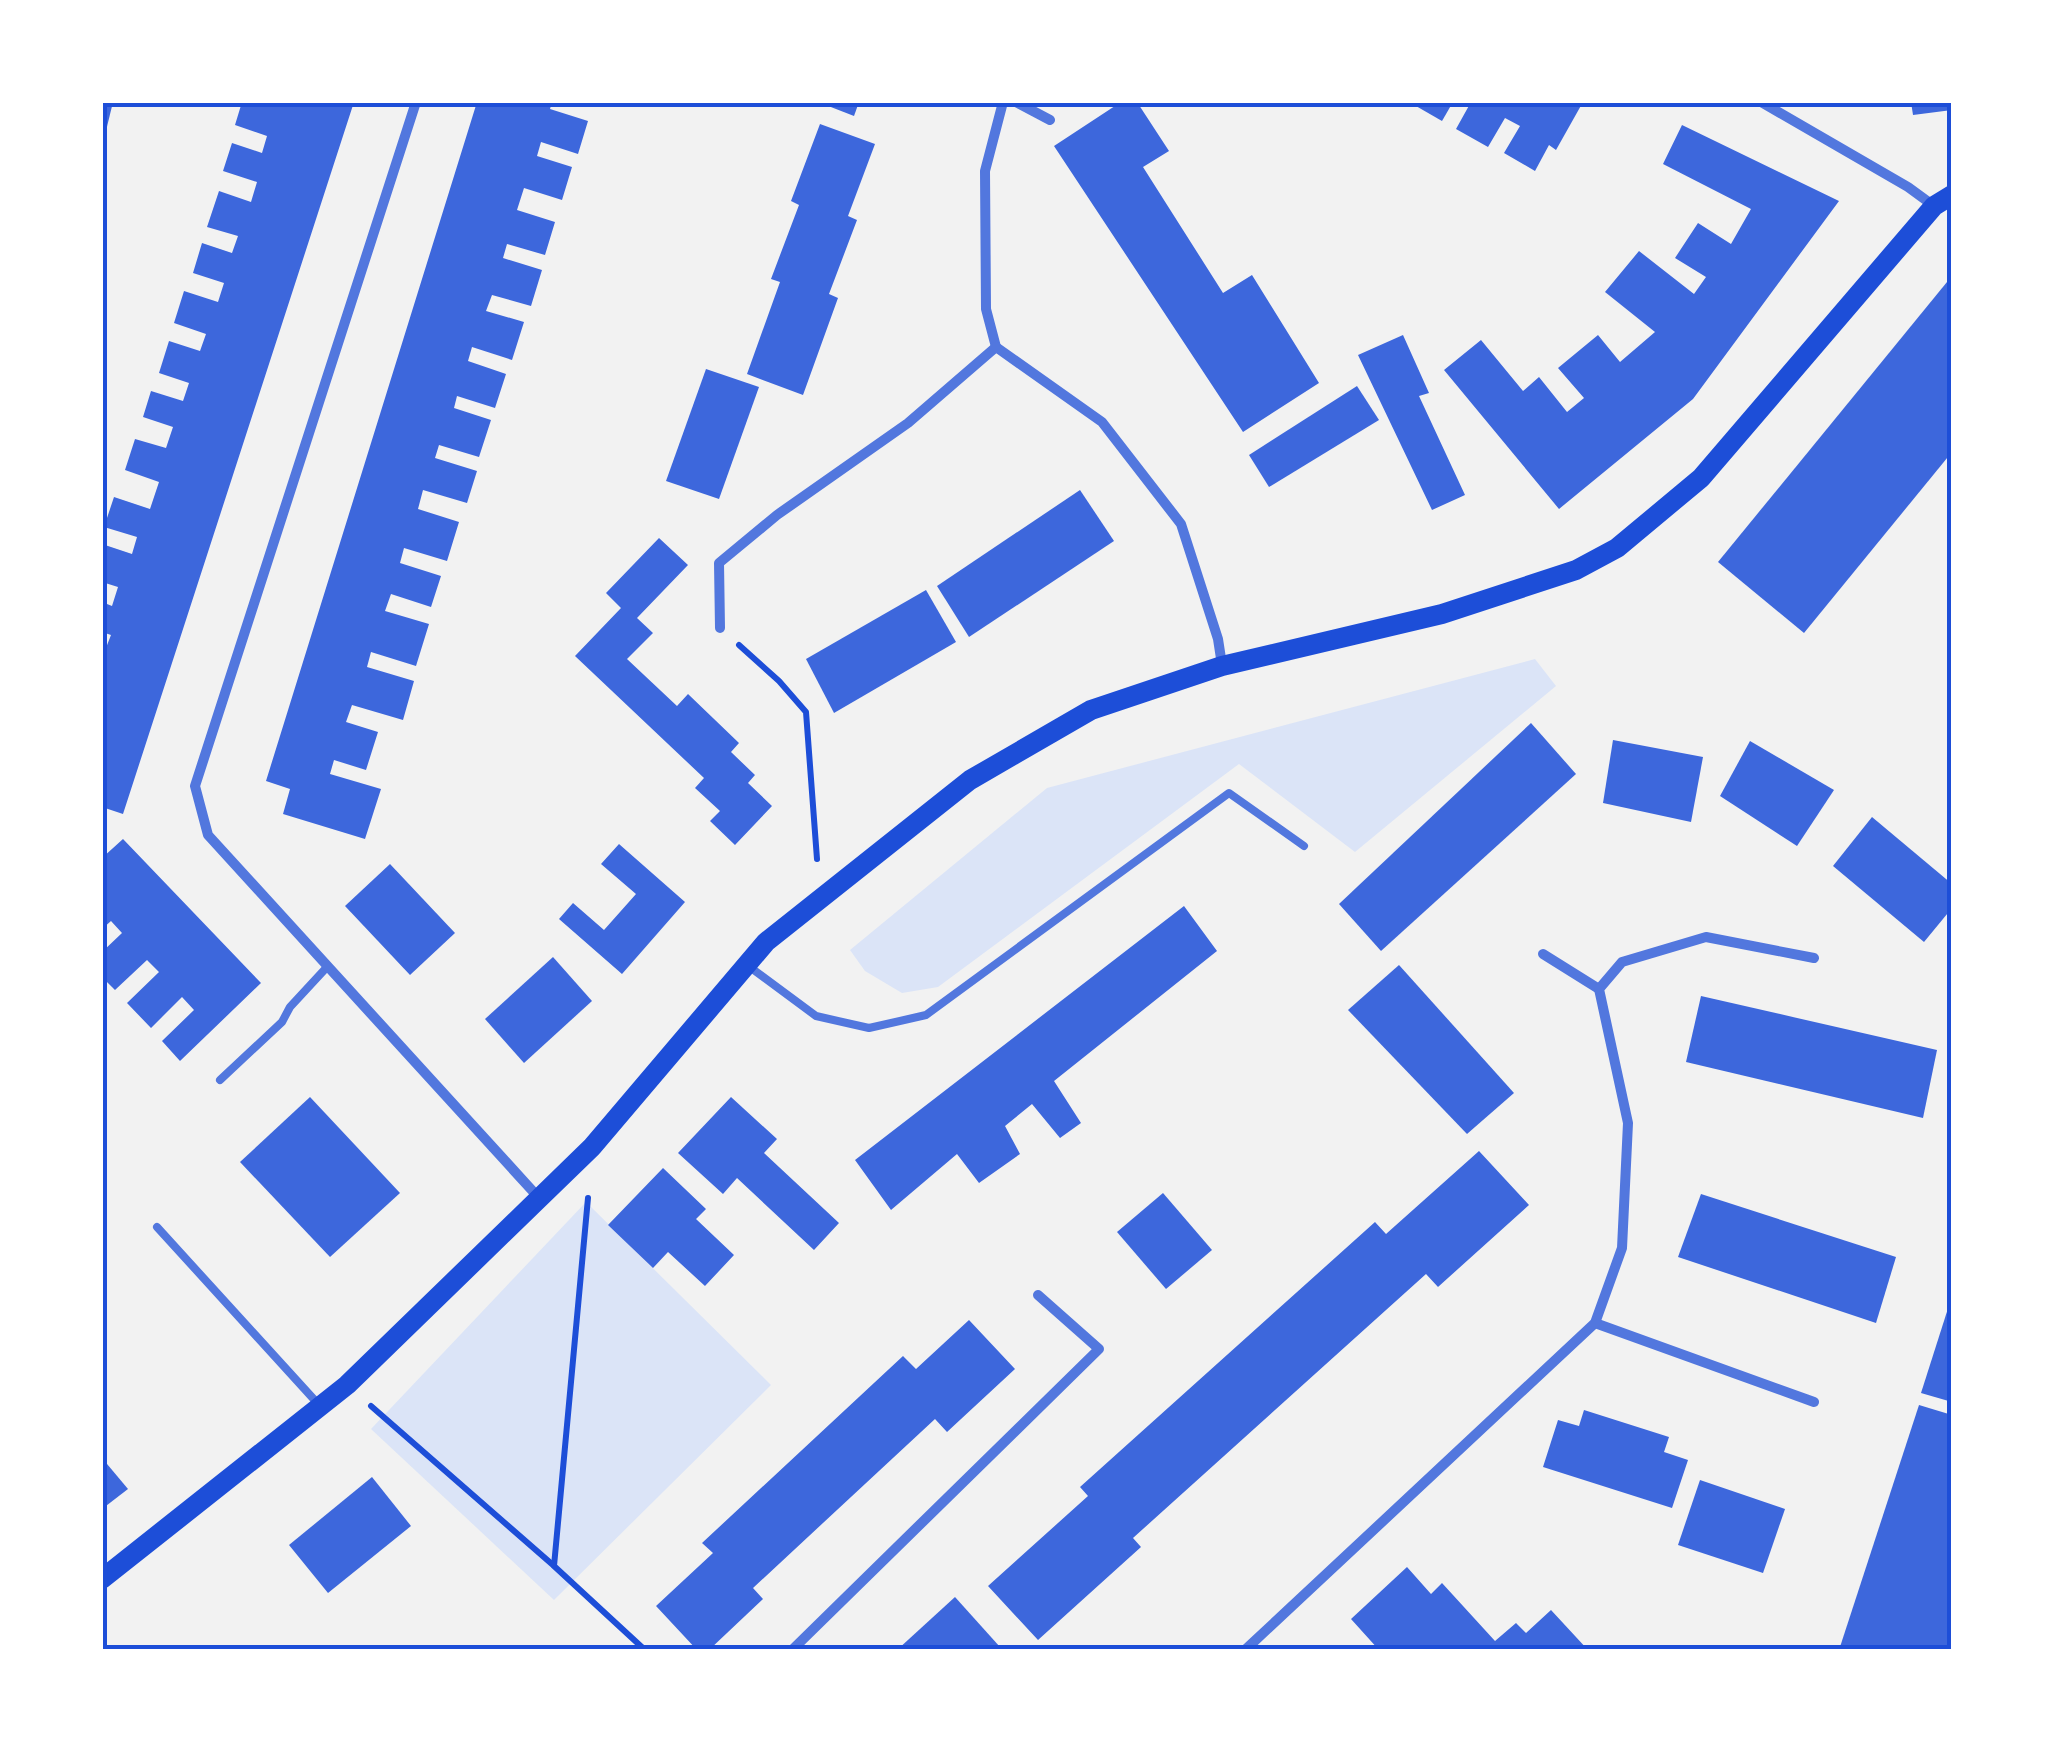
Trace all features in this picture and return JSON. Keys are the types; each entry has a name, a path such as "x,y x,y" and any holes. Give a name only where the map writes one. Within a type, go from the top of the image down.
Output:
{"main road":[{"path":"102,1579 347,1385 592,1147 766,942 970,780 1092,710 1222,666 1442,614 1576,570 1618,548 1700,478 1943,200"}],"street":[{"path":"416,102 195,786 208,834 539,1198"},
{"path":"1002,102 984,171 986,309 996,347 1102,422 1181,524 1218,640 1222,666"},
{"path":"1016,102 1050,120"},
{"path":"1760,102 1943,200"},
{"path":"720,628 719,563 777,515 908,423 996,347"},
{"path":"1599,989 1622,962 1706,936 1814,958"},
{"path":"1245,1650 1595,1323 1622,1248 1628,1123 1599,989 1542,954"},
{"path":"792,1650 1099,1349 1038,1295"},
{"path":"1595,1323 1814,1402"}],"lane":[{"path":"747,965 816,1016 869,1028 926,1016 1230,793 1304,846"},
{"path":"220,1080 282,1022 290,1007 327,966"},
{"path":"158,1227 320,1406"}],"path":[{"path":"720,628 779,681 806,712 820,899"},
{"path":"554,1566 592,1147"},
{"path":"347,1385 644,1650"}],"shaded area":[{"path":"1535,659 1556,686 1355,852 1239,764 938,987 902,993 865,971 850,950 1047,788"},
{"path":"586,1202 771,1385 554,1600 371,1429"}],"building":[{"path":"102,102 113,102 104,139 102,139"},
{"path":"242,102 354,102 123,814 102,807 102,658 111,635 102,632 102,602 112,606 118,587 102,582 102,544 132,554 137,537 104,527 114,497 150,509 159,482 125,470 135,439 166,448 173,427 143,417 151,391 183,401 189,383 159,373 169,341 200,351 206,334 174,323 184,291 218,302 224,283 193,273 202,243 232,253 238,236 207,227 219,191 251,202 257,182 223,171 232,143 262,153 267,136 235,125"},
{"path":"477,102 552,102 550,109 588,121 578,154 541,142 537,156 572,167 562,200 524,188 517,210 555,222 545,255 507,244 503,258 542,270 531,306 492,295 486,311 524,322 512,360 472,347 468,361 506,374 495,408 457,396 454,408 491,420 479,457 439,445 435,458 477,471 467,503 423,490 418,509 459,522 447,561 404,548 400,563 441,576 431,607 391,594 385,611 429,624 416,666 371,652 367,667 414,681 403,720 352,705 346,722 378,732 366,770 334,760 330,774 381,789 365,839 283,814 290,789 266,781"},
{"path":"818,102 859,102 854,116"},
{"path":"1121,102 1137,102 1169,151 1143,167 1223,293 1252,275 1319,383 1243,432 1054,146"},
{"path":"1409,102 1453,102 1442,121"},
{"path":"1471,102 1583,102 1556,150 1549,145 1535,171 1504,153 1520,126 1505,118 1488,147 1456,129"},
{"path":"1911,102 1952,102 1952,110 1913,115"},
{"path":"820,124 875,144 848,216 857,220 829,294 838,298 803,395 747,374 780,282 771,279 799,205 791,201"},
{"path":"1682,125 1839,201 1693,399 1559,509 1444,370 1481,340 1523,391 1539,377 1567,412 1584,398 1558,368 1598,335 1620,362 1655,332 1605,292 1639,251 1694,294 1706,277 1675,258 1698,223 1731,244 1751,209 1663,164"},
{"path":"1947,282 1952,286 1952,452 1804,633 1718,562"},
{"path":"1403,335 1429,393 1419,396 1465,495 1432,510 1358,355"},
{"path":"706,369 759,387 719,499 666,481"},
{"path":"1357,386 1379,420 1269,487 1249,455"},
{"path":"1080,490 1114,541 969,637 937,586"},
{"path":"659,538 688,565 637,618 653,633 627,659 677,706 688,694 739,743 731,752 755,775 748,783 772,806 735,845 710,821 720,811 695,788 704,778 575,656 621,608 606,593"},
{"path":"926,590 956,642 834,713 806,659"},
{"path":"1531,723 1576,774 1381,951 1339,904"},
{"path":"1613,740 1703,757 1691,822 1603,803"},
{"path":"1750,741 1834,790 1797,846 1720,796"},
{"path":"1872,817 1952,884 1952,908 1924,942 1833,866"},
{"path":"123,839 261,983 180,1061 162,1041 194,1010 182,997 151,1028 127,1003 159,972 147,960 115,990 102,977 102,952 122,933 111,921 102,929 102,858"},
{"path":"619,844 685,902 622,974 559,919 573,903 604,930 636,894 601,864"},
{"path":"390,864 455,933 410,975 345,906"},
{"path":"1184,906 1217,951 1054,1081 1081,1123 1060,1138 1032,1104 1005,1126 1020,1154 979,1183 957,1154 891,1210 855,1160"},
{"path":"553,957 592,1001 524,1063 485,1019"},
{"path":"1399,965 1514,1093 1467,1134 1348,1010"},
{"path":"1701,996 1937,1050 1923,1118 1686,1062"},
{"path":"310,1097 400,1193 330,1257 240,1162"},
{"path":"731,1097 777,1139 764,1153 839,1223 814,1250 737,1178 723,1194 678,1153"},
{"path":"1479,1151 1529,1205 1438,1287 1426,1274 1133,1538 1141,1547 1038,1640 988,1586 1088,1496 1080,1487 1375,1222 1386,1234"},
{"path":"663,1168 706,1209 696,1219 734,1255 705,1286 668,1252 653,1268 608,1225"},
{"path":"1163,1193 1212,1250 1166,1289 1117,1232"},
{"path":"1701,1194 1896,1257 1876,1323 1678,1257"},
{"path":"1952,1299 1952,1402 1921,1393"},
{"path":"969,1320 1015,1369 947,1432 935,1419 753,1588 763,1599 709,1650 697,1650 656,1606 713,1553 702,1543 903,1356 916,1369"},
{"path":"1919,1405 1952,1415 1952,1650 1839,1650"},
{"path":"1584,1410 1669,1437 1664,1452 1688,1460 1672,1508 1543,1467 1558,1420 1579,1426"},
{"path":"102,1458 128,1489 102,1509"},
{"path":"372,1477 411,1526 328,1593 289,1545"},
{"path":"1700,1480 1785,1509 1763,1573 1678,1545"},
{"path":"1407,1567 1431,1594 1442,1583 1495,1641 1516,1623 1526,1633 1551,1610 1588,1650 1379,1650 1351,1619"},
{"path":"955,1597 1000,1647 897,1650"}]}
